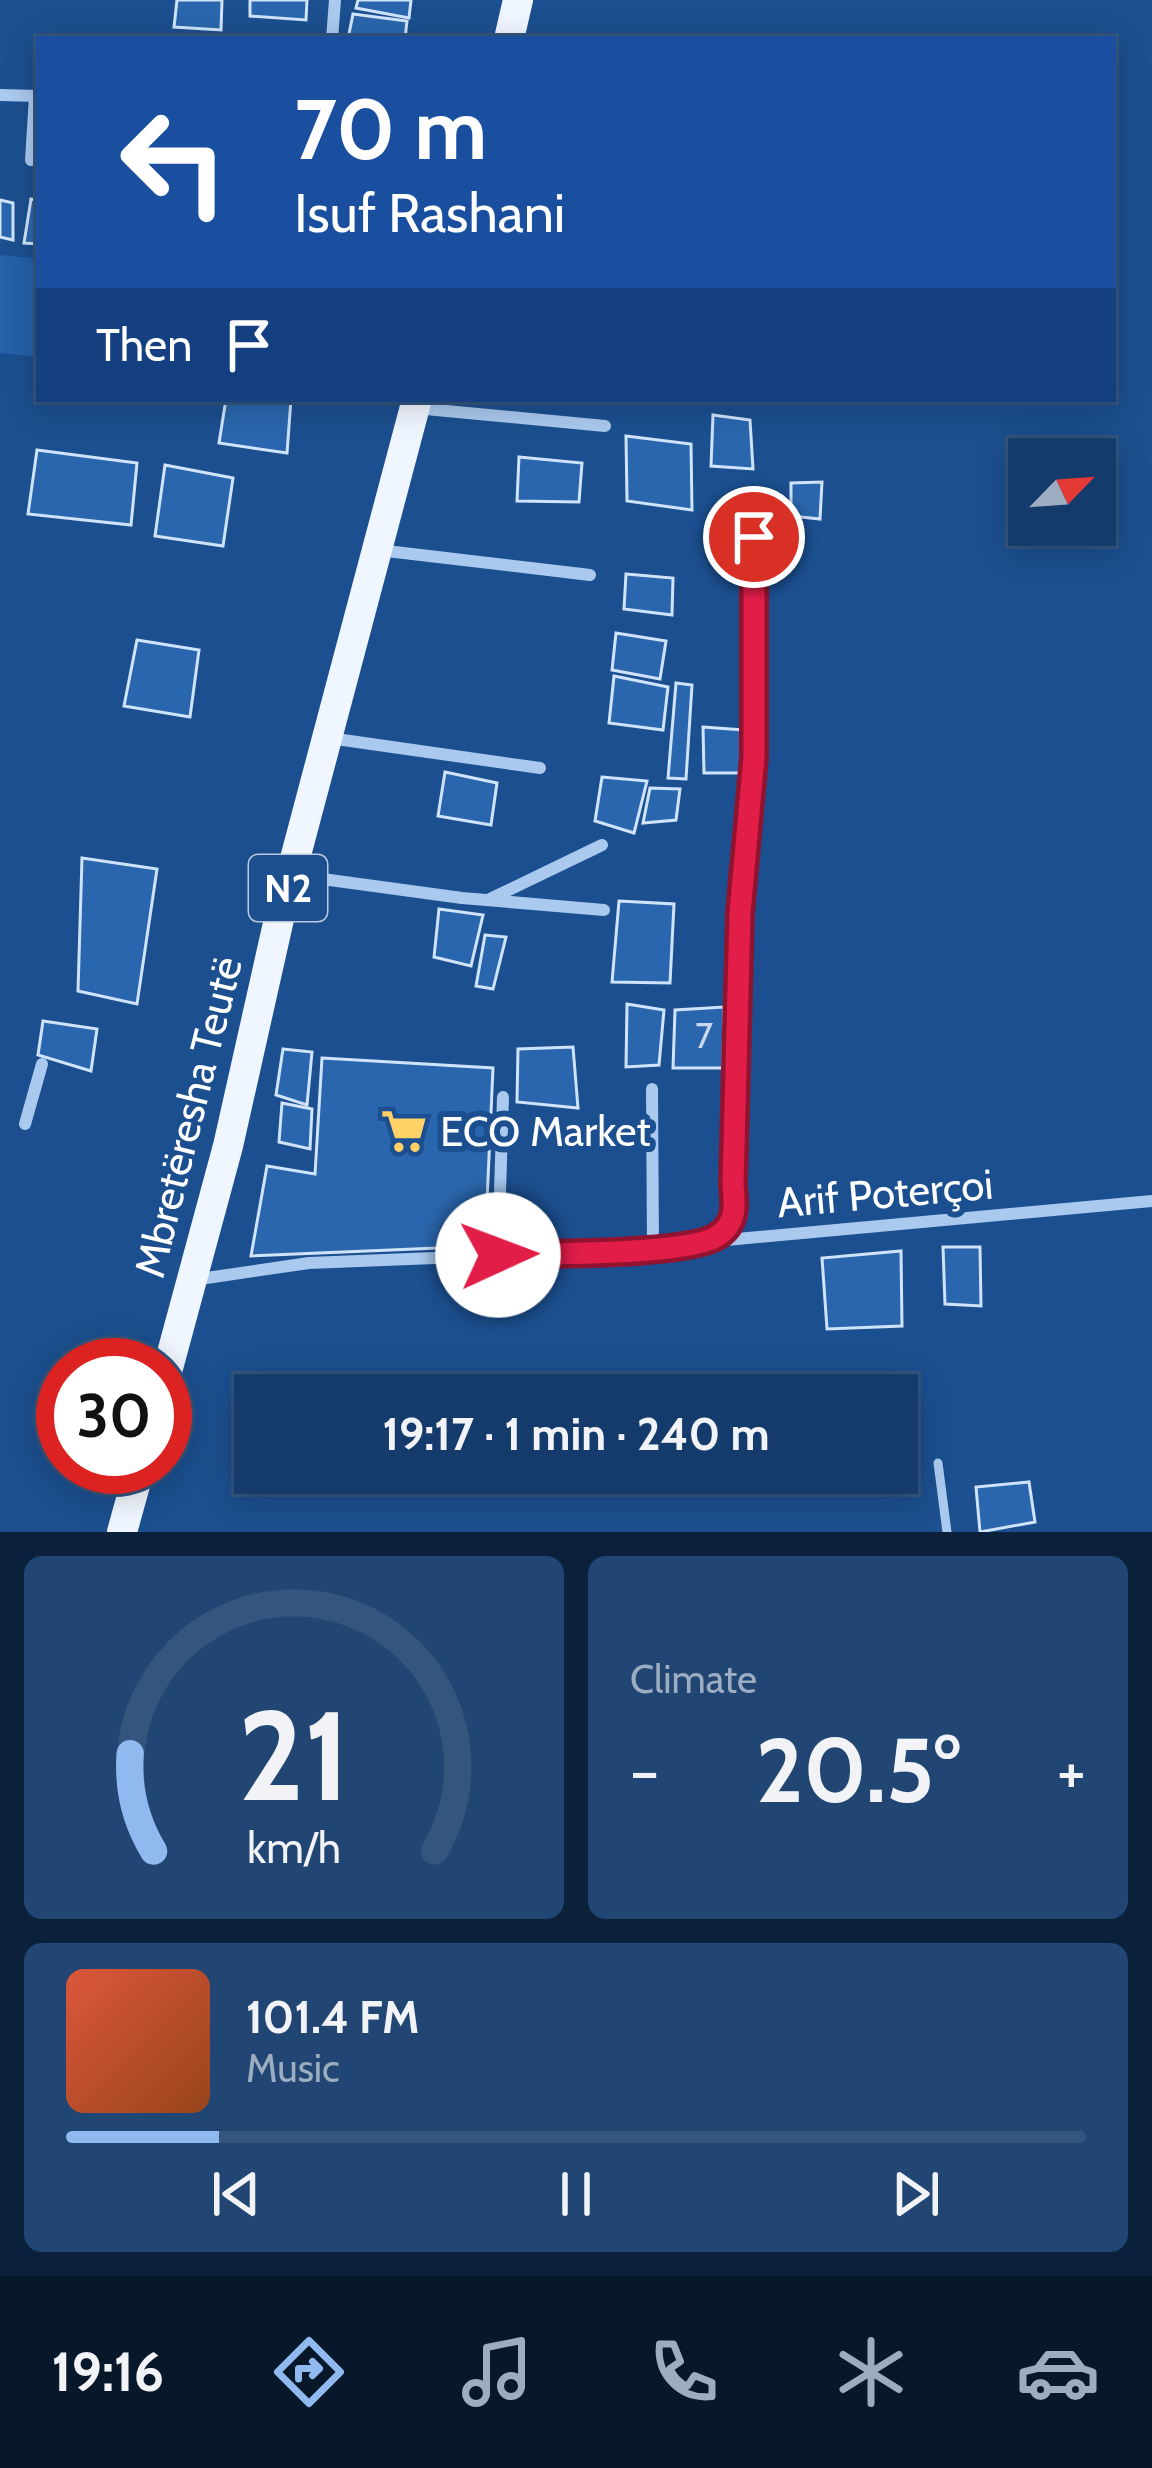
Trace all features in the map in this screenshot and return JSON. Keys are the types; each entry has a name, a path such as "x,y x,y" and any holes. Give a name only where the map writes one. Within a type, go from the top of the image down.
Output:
{"main road":[{"path":"510,36 518,0"},
{"name":"Mbretëresha Teutë","path":"177,1338 291,874 416,404"},
{"path":"122,1532 133,1494"}],"street":[{"path":"332,36 335,0"},
{"path":"0,95 36,96"},
{"path":"31,160 36,107"},
{"path":"416,404 605,425"},
{"path":"705,1243 729,1224 736,1209 740,913 754,757 754,537"},
{"path":"378,550 590,574"},
{"path":"328,738 540,768"},
{"path":"487,900 602,845"},
{"path":"291,874 462,898 604,910"},
{"path":"25,1124 42,1064"},
{"path":"652,1089 653,1249"},
{"path":"498,1255 503,1097"},
{"name":"Arif Poterçoi","path":"193,1280 309,1263 685,1248 1152,1201"}],"lane":[{"path":"938,1463 947,1532"}],"shaded area":[{"path":"0,255 36,259 36,357 0,353"}],"building":[{"path":"177,0 222,0 221,30 174,27"},
{"path":"250,0 307,0 306,20 250,16"},
{"path":"358,0 411,0 409,18 356,8"},
{"path":"353,14 407,21 405,36 349,36"},
{"path":"31,199 36,200 36,244 24,243"},
{"path":"0,200 13,203 13,240 0,237"},
{"path":"226,402 291,402 287,453 219,443"},
{"path":"713,415 750,420 753,469 711,466"},
{"path":"626,436 691,444 692,510 627,501"},
{"path":"37,450 137,463 131,525 28,514"},
{"path":"519,457 582,463 579,502 517,501"},
{"path":"165,465 233,478 223,546 155,536"},
{"path":"822,482 820,519 791,516 791,483"},
{"path":"626,574 673,578 672,615 624,609"},
{"path":"616,633 666,641 660,679 612,670"},
{"path":"137,640 199,650 190,717 124,706"},
{"path":"614,676 668,687 663,730 609,723"},
{"path":"676,683 692,685 686,779 668,778"},
{"path":"703,727 743,730 744,773 704,773"},
{"path":"445,772 497,783 491,825 438,816"},
{"path":"602,777 647,781 634,833 595,821"},
{"path":"650,788 680,789 676,820 643,823"},
{"path":"82,858 157,869 137,1004 78,991"},
{"path":"619,901 674,904 670,983 612,982"},
{"path":"439,909 483,915 471,966 434,957"},
{"path":"485,935 506,937 493,989 476,986"},
{"path":"627,1004 664,1010 659,1065 626,1067"},
{"path":"724,1007 723,1068 673,1068 675,1010"},
{"path":"43,1021 97,1029 91,1071 38,1055"},
{"path":"573,1047 578,1108 517,1102 518,1049"},
{"path":"283,1049 312,1052 307,1105 276,1095"},
{"name":"ECO Market","path":"322,1058 493,1068 485,1246 251,1256 267,1166 315,1174"},
{"path":"282,1103 312,1109 310,1149 279,1142"},
{"path":"943,1247 980,1247 981,1306 945,1304"},
{"path":"901,1251 902,1326 827,1329 822,1258"},
{"path":"1029,1482 1035,1522 980,1532 976,1487"}],"place":[{"name":"ECO Market","path":"404,1131"}],"route":[{"path":"498,1255 685,1248 718,1235 736,1209 740,913 754,757 754,537"}]}
